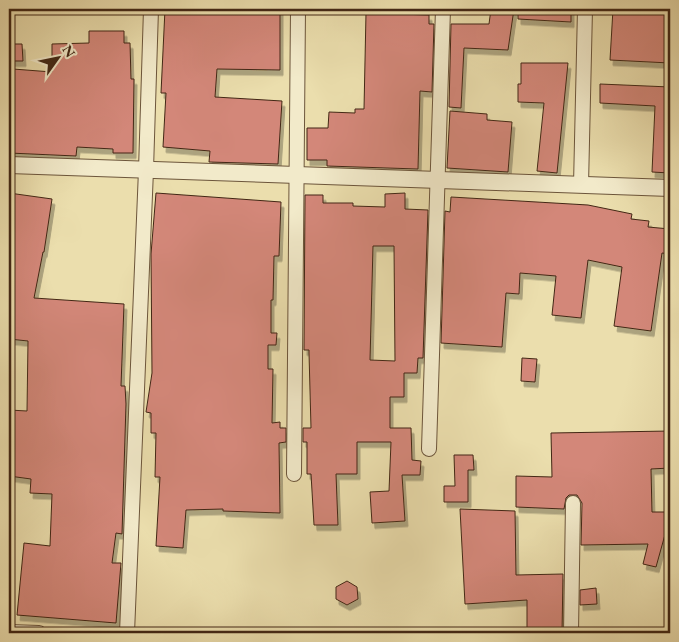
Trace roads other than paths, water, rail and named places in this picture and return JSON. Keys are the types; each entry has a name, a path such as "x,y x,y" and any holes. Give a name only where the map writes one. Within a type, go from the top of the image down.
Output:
{"street":[{"path":"127,633 151,9"},
{"path":"294,474 295,175 298,9"},
{"path":"429,449 443,9"},
{"path":"581,185 586,9"},
{"path":"9,165 670,188"},
{"path":"571,633 573,502"},
{"path":"9,632 39,633"}]}
